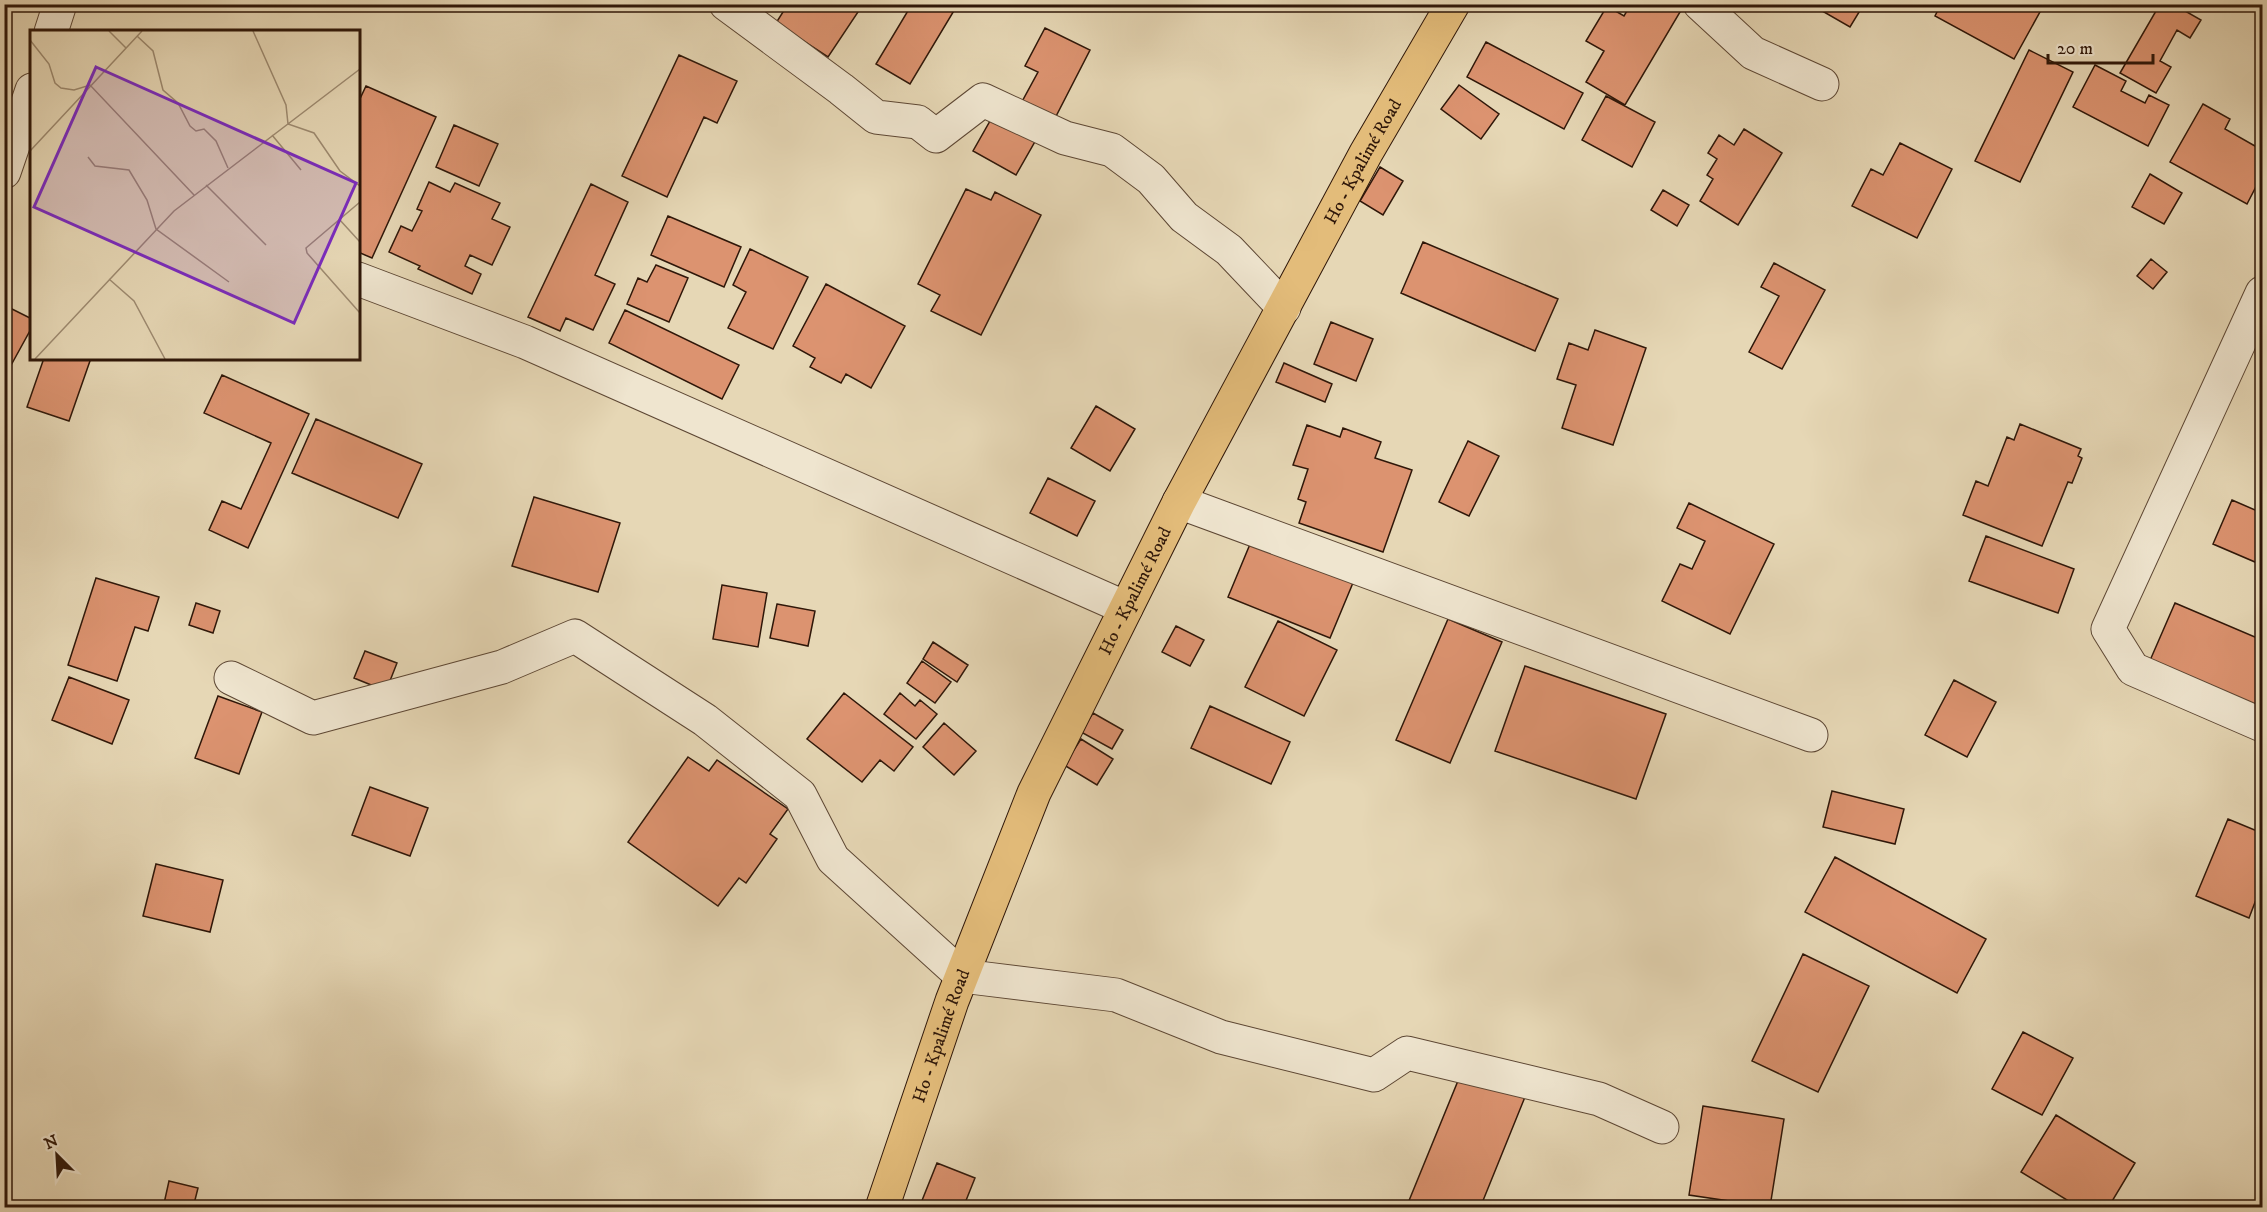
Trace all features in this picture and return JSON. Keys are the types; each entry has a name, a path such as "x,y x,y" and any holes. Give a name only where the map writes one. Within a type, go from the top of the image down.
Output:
{"main road":[{"name":"Ho - Kpalimé Road","path":"882,1208 962,976 1034,793 1179,502 1366,153 1453,4"}],"street":[{"path":"52,30 60,4"},
{"path":"726,4 876,117 918,122 936,136 983,100 1065,138 1112,150 1151,179 1184,217 1229,250 1284,308"},
{"path":"1700,4 1753,53 1822,84"},
{"path":"13,158 30,97"},
{"path":"360,280 525,342 1126,608"},
{"path":"2259,309 2108,629 2133,669 2262,725"},
{"path":"1179,502 1811,735"},
{"path":"231,678 313,717 502,666 575,636 705,720 800,795 833,859 962,976 1116,994 1221,1037 1374,1075 1407,1053 1599,1099 1662,1126"}],"building":[{"path":"788,4 859,4 862,6 828,57 776,23"},
{"path":"912,4 958,4 910,84 876,64"},
{"path":"1631,4 1679,4 1683,7 1625,105 1586,82 1604,51 1586,41 1607,6 1624,16"},
{"path":"1810,4 1864,4 1850,27"},
{"path":"1937,4 2037,4 2035,7 2041,10 2014,59 1935,16 1940,6"},
{"path":"2160,4 2173,4 2201,20 2190,38 2177,30 2160,61 2171,67 2156,93 2120,73"},
{"path":"1045,28 1090,50 1051,126 1018,109 1038,72 1025,66"},
{"path":"1486,42 1583,93 1564,129 1467,77"},
{"path":"2029,50 2073,72 2020,182 1975,161"},
{"path":"679,55 737,81 717,123 704,117 667,197 622,176"},
{"path":"2095,65 2126,81 2121,91 2145,103 2149,95 2169,105 2148,146 2073,107"},
{"path":"1459,85 1499,114 1481,139 1441,109"},
{"path":"366,86 436,117 372,258 360,253 360,99"},
{"path":"1606,96 1655,122 1632,167 1582,140"},
{"path":"2203,104 2230,119 2225,129 2262,150 2262,175 2247,204 2170,162"},
{"path":"994,114 1037,138 1016,175 973,151"},
{"path":"454,125 498,144 479,186 436,167"},
{"path":"1744,129 1782,153 1738,225 1700,201 1713,179 1707,175 1717,159 1708,153 1719,135 1734,145"},
{"path":"1900,143 1952,169 1917,238 1852,206 1871,169 1883,175"},
{"path":"1380,167 1403,181 1383,215 1360,201"},
{"path":"2150,174 2182,193 2164,224 2132,207"},
{"path":"429,182 450,192 455,183 500,203 492,219 510,227 492,265 470,255 465,266 481,274 472,294 418,269 420,266 389,252 401,226 412,231 422,211 417,209"},
{"path":"591,184 628,202 595,275 615,284 593,330 566,318 560,331 528,317"},
{"path":"966,189 991,200 995,192 1041,215 981,335 931,311 940,295 918,284"},
{"path":"1663,190 1689,205 1677,226 1651,210"},
{"path":"668,216 741,247 724,287 651,255"},
{"path":"1423,242 1558,299 1535,351 1401,293"},
{"path":"750,249 808,277 773,349 728,328 746,292 733,285"},
{"path":"2151,259 2167,272 2153,289 2137,276"},
{"path":"1774,263 1825,290 1782,369 1749,352 1779,296 1761,287"},
{"path":"656,265 688,278 669,322 627,304 638,278 647,282"},
{"path":"826,284 905,326 871,388 846,374 841,383 810,367 815,358 793,346"},
{"path":"4,305 30,318 30,331 4,378"},
{"path":"625,310 739,365 722,399 609,343"},
{"path":"1331,322 1373,339 1356,381 1314,364"},
{"path":"1595,330 1646,348 1613,445 1562,428 1576,385 1557,379 1569,343 1588,350"},
{"path":"43,360 90,360 69,421 27,407"},
{"path":"1284,363 1332,384 1325,402 1276,382"},
{"path":"222,375 309,414 248,548 209,530 222,501 241,509 271,443 204,413"},
{"path":"1096,406 1135,429 1110,471 1071,448"},
{"path":"316,419 422,464 398,518 292,473"},
{"path":"2020,424 2081,449 2078,456 2082,458 2072,483 2068,482 2042,546 1963,515 1976,481 1988,486 2007,437 2014,440"},
{"path":"1307,425 1340,437 1343,428 1381,442 1375,458 1412,470 1383,552 1299,523 1306,502 1298,499 1308,469 1293,465"},
{"path":"1468,441 1499,456 1469,516 1439,502"},
{"path":"1048,478 1095,501 1077,536 1030,513"},
{"path":"534,497 620,523 598,592 512,566"},
{"path":"2232,500 2262,513 2262,565 2213,544"},
{"path":"1689,503 1774,544 1730,634 1662,601 1680,564 1692,569 1705,541 1677,528"},
{"path":"1986,536 2074,569 2058,613 1969,581"},
{"path":"1253,537 1355,578 1330,638 1228,597"},
{"path":"96,578 159,597 148,631 135,627 117,681 68,665"},
{"path":"722,585 767,593 758,647 713,639"},
{"path":"196,603 220,611 213,633 189,625"},
{"path":"2175,603 2262,640 2262,714 2148,665"},
{"path":"777,604 815,611 808,646 770,638"},
{"path":"1448,619 1502,642 1450,763 1396,740"},
{"path":"1278,621 1337,650 1304,716 1245,687"},
{"path":"1176,626 1204,640 1190,666 1162,652"},
{"path":"933,642 968,665 957,682 923,659"},
{"path":"365,651 397,663 386,691 354,678"},
{"path":"922,661 951,682 935,703 907,683"},
{"path":"1525,666 1666,714 1636,799 1495,751"},
{"path":"69,677 129,700 112,744 52,720"},
{"path":"1954,680 1996,702 1967,757 1925,735"},
{"path":"844,693 913,747 894,771 880,760 862,782 807,739"},
{"path":"900,693 915,706 920,700 937,714 916,739 884,714"},
{"path":"218,696 262,712 239,774 195,758"},
{"path":"1210,706 1290,742 1271,784 1191,748"},
{"path":"1093,713 1123,730 1112,749 1081,732"},
{"path":"944,723 976,751 954,775 923,747"},
{"path":"1081,739 1113,759 1097,785 1064,765"},
{"path":"688,757 709,771 717,760 788,809 770,834 777,839 746,883 739,878 718,906 628,842"},
{"path":"370,787 428,808 410,856 352,835"},
{"path":"1832,791 1904,809 1895,844 1823,827"},
{"path":"2228,819 2262,833 2262,884 2249,918 2196,896"},
{"path":"1835,857 1986,939 1957,993 1805,912"},
{"path":"156,864 223,880 210,932 143,916"},
{"path":"1803,954 1869,986 1818,1092 1752,1061"},
{"path":"2023,1032 2073,1058 2042,1115 1992,1089"},
{"path":"1462,1071 1525,1097 1480,1208 1406,1208"},
{"path":"1703,1106 1784,1119 1770,1207 1689,1195"},
{"path":"2056,1115 2135,1163 2108,1208 2080,1208 2021,1172"},
{"path":"937,1163 975,1178 963,1208 919,1208"},
{"path":"169,1181 198,1188 193,1208 163,1208"}]}
